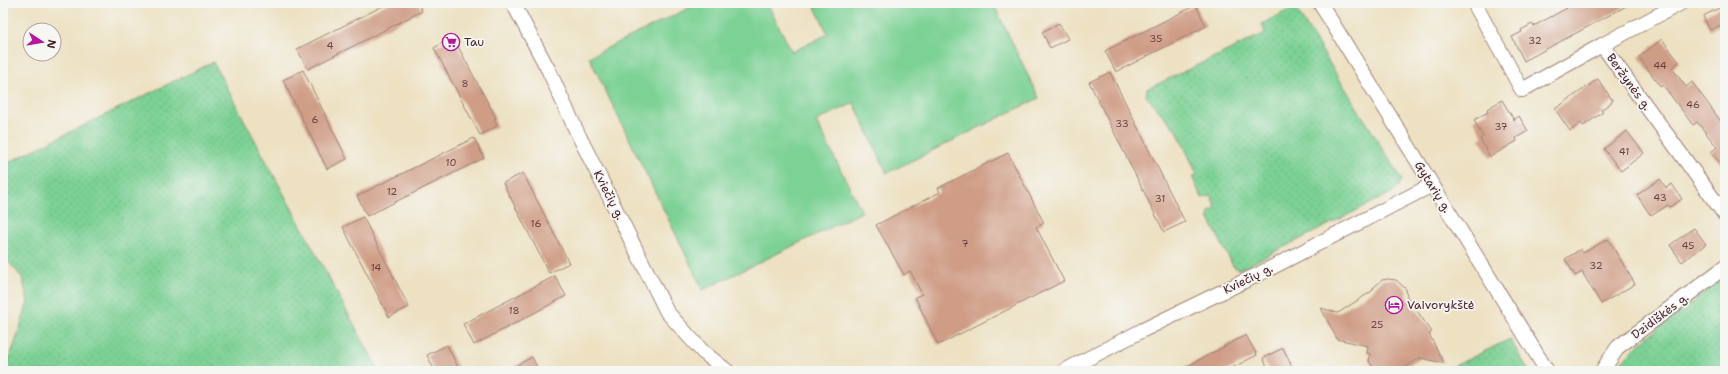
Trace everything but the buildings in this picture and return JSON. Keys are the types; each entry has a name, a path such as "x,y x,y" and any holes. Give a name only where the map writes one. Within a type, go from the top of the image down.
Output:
{"street":[{"name":"Kviečių g.","path":"514,3 667,312 703,352 727,371"},
{"name":"Gytarių g.","path":"1320,3 1547,371"},
{"name":"Beržynės g.","path":"1474,3 1522,90 1602,45 1725,215"},
{"path":"1602,45 1681,3"},
{"name":"Kviečių g.","path":"1064,371 1432,185"},
{"name":"Dzidiškės g.","path":"1602,371 1618,347 1725,266"}],"green space":[{"path":"699,3 767,3 792,52 828,34 813,3 993,3 1039,98 887,173 854,103 816,121 862,212 703,290 589,57"},
{"path":"1292,8 1296,9 1402,180 1398,187 1391,193 1243,268 1238,269 1233,266 1208,217 1209,212 1216,208 1211,196 1202,198 1192,177 1197,174 1177,131 1146,96 1147,89 1265,33 1262,24"},
{"path":"213,62 379,371 5,371 28,302 22,277 3,256 3,165"},
{"path":"1725,277 1725,371 1612,371 1641,342"},
{"path":"1510,339 1529,371 1444,371"}],"place":[{"name":"Tau","path":"451,42"},
{"name":"Vaivorykštė","path":"1394,305"}]}
